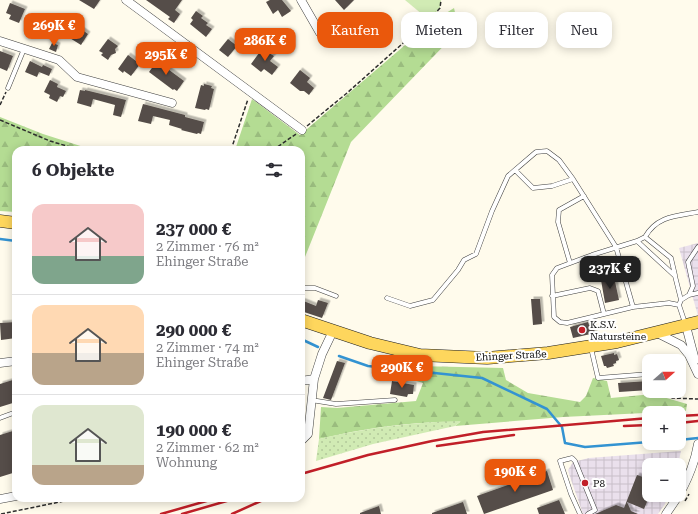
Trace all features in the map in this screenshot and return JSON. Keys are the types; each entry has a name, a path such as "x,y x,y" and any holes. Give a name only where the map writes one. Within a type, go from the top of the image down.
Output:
{"main road":[{"path":"0,221 12,222"},
{"name":"Ehinger Straße","path":"305,321 370,343 420,355 487,358 515,357 590,346 657,333 698,322"}],"street":[{"path":"126,0 302,130"},
{"path":"301,0 317,27"},
{"path":"0,41 59,60 77,77 172,102"},
{"path":"686,326 698,373"},
{"path":"305,437 308,434 314,379 322,354 333,331"},
{"path":"657,333 681,345 689,355 698,373"},
{"path":"0,363 12,362"},
{"path":"305,380 314,379"},
{"path":"686,481 698,446"},
{"path":"0,499 12,497"},
{"path":"666,514 674,502"}],"lane":[{"path":"8,88 24,48"},
{"path":"387,298 410,306 433,300 458,270 464,260 476,254 492,211 508,176 536,152 547,150 559,160 573,179 616,247 633,307"},
{"path":"515,170 533,188 552,186 573,179"},
{"path":"570,263 558,222 559,210 584,196"},
{"path":"679,305 669,303 633,307 566,323 560,322 554,317 552,275 557,268 637,241 645,237 651,227 667,218 698,212"},
{"path":"645,237 671,258 681,300 679,305 686,326"},
{"path":"637,241 675,276"},
{"path":"689,295 693,286 688,262 698,247"},
{"path":"305,288 315,288 336,296"},
{"path":"552,296 590,288 598,291 604,314"},
{"path":"681,300 689,295 698,293"},
{"path":"590,346 598,378 642,375"},
{"path":"311,400 336,404 395,400"},
{"path":"0,418 12,414"},
{"path":"580,514 571,494 560,462 572,458 576,460 595,510 588,514"}],"path":[{"path":"279,146 302,130 347,93 429,20 440,8 441,0"},
{"path":"0,105 8,88"},
{"path":"232,146 250,92"},
{"path":"0,120 50,141 67,146"},
{"path":"672,398 698,399"},
{"path":"1,514 60,502"}],"shaded area":[{"path":"698,243 698,316 679,248"},
{"path":"681,451 680,458 642,458 642,502 666,502 658,514 583,514 568,470 573,462 589,458"}],"green space":[{"path":"405,0 441,0 440,8 436,12 419,12"},
{"path":"454,8 455,12 448,12"},
{"path":"402,48 442,48 351,142 305,257 305,146 236,146 252,99 300,135"},
{"path":"0,117 43,134 80,146 12,146 12,212 0,211"},
{"path":"386,360 417,366 503,368 506,380 528,393 580,402 586,396 593,378 607,381 611,398 642,395 642,398 667,398 687,404 686,411 686,406 642,406 642,413 563,417 455,426 460,422 406,424 319,439 321,407 337,408 416,401 423,383 392,373"},
{"path":"461,421 455,426 373,444 316,461 319,439 389,426"}],"building":[{"path":"79,0 100,0 94,9"},
{"path":"146,0 182,0 175,10 180,14 174,23 168,19 170,17"},
{"path":"270,0 282,0 291,11 282,17 278,10 273,14 266,2"},
{"path":"335,0 354,0 344,10"},
{"path":"10,3 25,9 19,23 9,19 11,15 6,13"},
{"path":"196,11 203,16 201,18 208,23 206,25 212,29 206,37 190,24 193,20 191,18"},
{"path":"75,25 88,34 81,45 65,35 69,30 71,31"},
{"path":"108,39 118,46 115,49 116,53 111,55 108,60 101,55 103,53 99,51"},
{"path":"228,39 237,46 228,57 219,50"},
{"path":"52,43 58,45 56,52 49,49"},
{"path":"262,49 274,56 270,61 278,67 272,75 264,69 261,72 251,64"},
{"path":"0,51 13,56 7,71 0,68"},
{"path":"128,55 140,64 131,76 118,69"},
{"path":"30,61 42,67 43,65 52,69 49,76 39,72 37,77 25,72"},
{"path":"157,61 184,81 177,91 174,89 173,90 149,72"},
{"path":"300,70 310,78 307,82 314,88 309,95 304,91 300,91 290,83"},
{"path":"50,80 58,84 57,87 66,91 63,97 60,96 57,102 49,98 50,95 44,92"},
{"path":"204,84 212,86 211,88 214,89 209,110 195,108 201,85 204,86"},
{"path":"80,90 126,100 121,117 113,115 115,105 93,99 91,107 77,103"},
{"path":"143,104 185,115 185,117 204,122 201,134 181,130 182,129 169,125 170,120 153,116 151,124 138,121"},
{"path":"614,277 619,300 605,303 601,280"},
{"path":"531,299 540,299 542,324 533,325"},
{"path":"318,300 328,303 322,318 305,312 305,302 316,306"},
{"path":"12,322 12,339 1,340 0,323"},
{"name":"K.S.V. Natursteine","path":"588,322 589,325 593,324 595,333 573,338 570,327"},
{"path":"614,353 614,355 617,354 619,360 613,364 614,366 607,368 604,366 601,356"},
{"path":"337,361 345,363 331,400 323,398"},
{"path":"12,380 12,403 0,407 0,384"},
{"path":"392,381 414,385 413,394 408,394 407,397 390,394"},
{"path":"642,381 642,390 619,392 618,383"},
{"path":"12,431 12,473 0,477 0,435"},
{"path":"547,471 553,490 484,514 477,496"},
{"path":"637,475 642,477 642,502 647,502 644,509 627,502 631,511 638,514 595,514 616,505 624,508"},
{"path":"559,500 565,514 539,514 537,508"},
{"path":"463,502 467,514 432,514 432,513"},
{"path":"379,506 381,514 360,514 360,513"}],"waterway":[{"path":"0,239 12,240"},
{"path":"305,341 318,347"},
{"path":"339,356 368,366 482,378 547,409 562,427 565,443 585,447 642,443"},
{"path":"686,439 698,438"}],"railway":[{"path":"686,416 698,415"},
{"path":"305,473 368,455 483,432 642,419"},
{"path":"686,422 698,421"},
{"path":"624,426 642,425"},
{"path":"437,446 514,435"},
{"path":"161,514 203,502"},
{"path":"182,514 223,502"},
{"path":"232,514 259,502"}],"place":[{"name":"K.S.V. Natursteine","path":"582,330"},
{"name":"P8","path":"585,483"}]}
